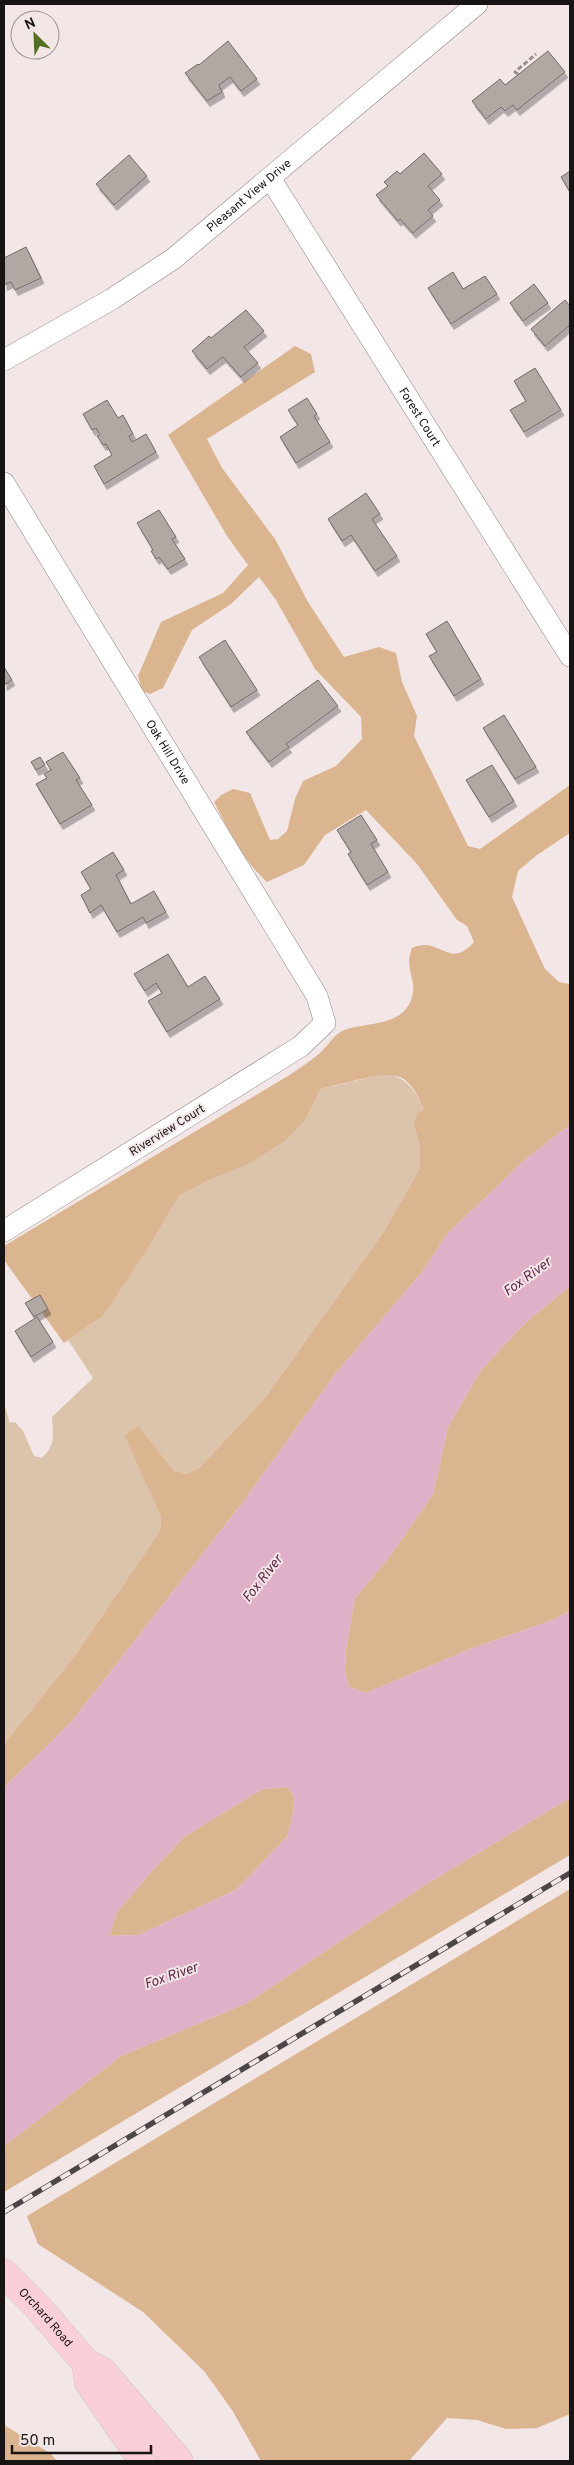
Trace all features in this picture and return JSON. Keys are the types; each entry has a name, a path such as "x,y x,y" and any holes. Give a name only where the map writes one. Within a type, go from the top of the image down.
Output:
{"main road":[{"name":"Orchard Road","path":"4,2273 36,2305 86,2364 102,2371 179,2461"},
{"name":"Orchard Road","path":"86,2364 89,2383 143,2461"}],"street":[{"name":"Pleasant View Drive","path":"4,360 112,299 173,259 477,4"},
{"name":"Forest Court","path":"270,178 570,656"},
{"name":"Oak Hill Drive","path":"4,483 317,996 325,1023"},
{"name":"Riverview Court","path":"4,1231 301,1046 325,1023"}],"path":[{"path":"518,74 515,72 536,54"}],"shaded area":[{"path":"295,346 311,354 315,372 207,439 222,468 275,539 308,602 344,657 379,647 396,653 402,682 417,716 414,736 468,846 480,849 570,785 570,833 537,855 518,871 512,897 545,969 559,982 570,984 570,1125 526,1159 448,1233 423,1271 336,1373 243,1502 72,1721 4,1788 4,1744 76,1654 160,1531 161,1517 125,1436 131,1430 139,1427 174,1471 187,1474 199,1468 264,1399 383,1233 420,1168 420,1146 414,1126 417,1114 424,1110 409,1083 396,1076 378,1076 321,1089 305,1120 286,1140 250,1163 209,1180 179,1196 147,1250 104,1315 64,1343 4,1260 4,1246 291,1074 319,1054 340,1032 382,1022 399,1015 406,1009 413,993 409,963 412,948 421,945 458,953 474,942 467,926 457,920 417,864 366,810 325,835 304,865 267,882 250,864 237,845 214,802 221,795 233,789 250,793 270,840 278,839 287,831 295,799 303,781 336,766 362,739 361,717 315,669 276,600 259,577 231,604 192,630 163,688 150,694 142,691 138,676 161,622 223,593 248,565 227,536 168,435"},
{"path":"388,1073 401,1079 410,1087 418,1097 424,1110 414,1126 420,1146 420,1168 383,1233 264,1399 199,1468 187,1474 174,1471 139,1428 150,1490 161,1517 160,1531 76,1654 4,1744 4,1404 10,1423 15,1422 23,1431 34,1456 42,1458 52,1444 52,1417 93,1378 68,1340 104,1315 147,1250 179,1196 209,1180 305,1120 321,1089"},
{"path":"570,1286 570,1611 553,1620 473,1648 366,1693 349,1687 345,1671 346,1649 355,1598 391,1555 433,1494 448,1427 481,1370 525,1323"},
{"path":"288,1787 294,1797 293,1813 287,1837 236,1890 138,1935 109,1936 117,1912 184,1837 262,1789"},
{"path":"570,1798 570,1855 4,2192 4,2146 121,2056 247,2003 428,1883"},
{"path":"570,1889 570,2414 537,2428 506,2429 477,2420 447,2418 409,2461 261,2461 232,2410 204,2371 143,2312 38,2244 27,2216"},
{"path":"4,2425 50,2453 57,2461 4,2461"}],"water":[{"name":"Fox River","path":"570,1125 570,1286 525,1323 481,1370 448,1427 433,1494 391,1555 355,1598 346,1649 345,1671 349,1687 366,1693 473,1648 553,1620 570,1611 570,1798 428,1883 247,2003 121,2056 4,2146 4,1788 72,1721 243,1502 336,1373 423,1271 448,1233 526,1159","holes":["288,1787 294,1797 293,1813 287,1837 236,1890 138,1935 109,1936 117,1912 184,1837 262,1789"]}],"building":[{"path":"228,41 257,79 241,91 230,77 219,85 222,92 207,101 185,73 199,65"},
{"path":"548,51 565,72 517,110 513,105 505,111 501,107 486,119 472,101 500,79 505,85"},
{"path":"424,153 442,174 428,186 440,200 428,210 433,216 413,233 400,219 398,221 376,195 388,186 384,182 397,171 400,174"},
{"path":"129,155 147,176 114,205 96,184"},
{"path":"570,171 570,192 561,177"},
{"path":"26,247 41,278 15,290 11,282 4,285 4,258"},
{"path":"453,272 463,289 485,276 497,294 451,324 428,288"},
{"path":"534,284 548,303 523,321 510,303"},
{"path":"565,300 570,306 570,325 545,346 531,329"},
{"path":"246,310 264,331 244,347 258,363 241,377 223,357 207,369 192,351 209,336 211,338"},
{"path":"535,368 561,410 524,432 510,410 526,401 514,381"},
{"path":"307,398 317,414 314,416 330,442 296,463 280,437 298,425 288,410"},
{"path":"107,400 118,418 123,415 133,434 129,436 132,442 146,434 156,452 104,484 94,466 112,455 106,444 103,445 97,436 100,435 96,428 92,430 83,414"},
{"path":"366,493 380,514 372,519 397,556 375,571 351,535 342,541 328,519"},
{"path":"159,510 176,537 172,539 185,559 168,569 159,557 156,559 151,551 153,550 137,523"},
{"path":"447,621 481,679 454,696 429,656 437,652 426,634"},
{"path":"225,640 257,690 231,707 199,657"},
{"path":"4,667 12,680 4,685"},
{"path":"318,680 338,706 286,744 289,747 269,762 246,732"},
{"path":"504,715 536,767 515,779 483,728"},
{"path":"63,752 80,778 76,780 92,805 60,824 36,784 47,778 44,774 51,770 46,762"},
{"path":"40,757 45,765 36,770 31,762"},
{"path":"492,765 514,801 489,817 466,780"},
{"path":"361,815 377,840 371,844 388,872 367,885 348,854 351,852 337,830"},
{"path":"113,852 124,870 116,875 131,904 154,891 166,912 146,923 143,917 117,932 101,905 90,913 81,895 91,889 81,872"},
{"path":"168,954 188,987 205,976 220,999 167,1032 148,1001 162,993 156,983 145,991 134,974"},
{"path":"40,1295 48,1309 34,1317 25,1303"},
{"path":"37,1317 53,1342 31,1357 15,1331"}],"railway":[{"path":"4,2212 570,1873"}]}
